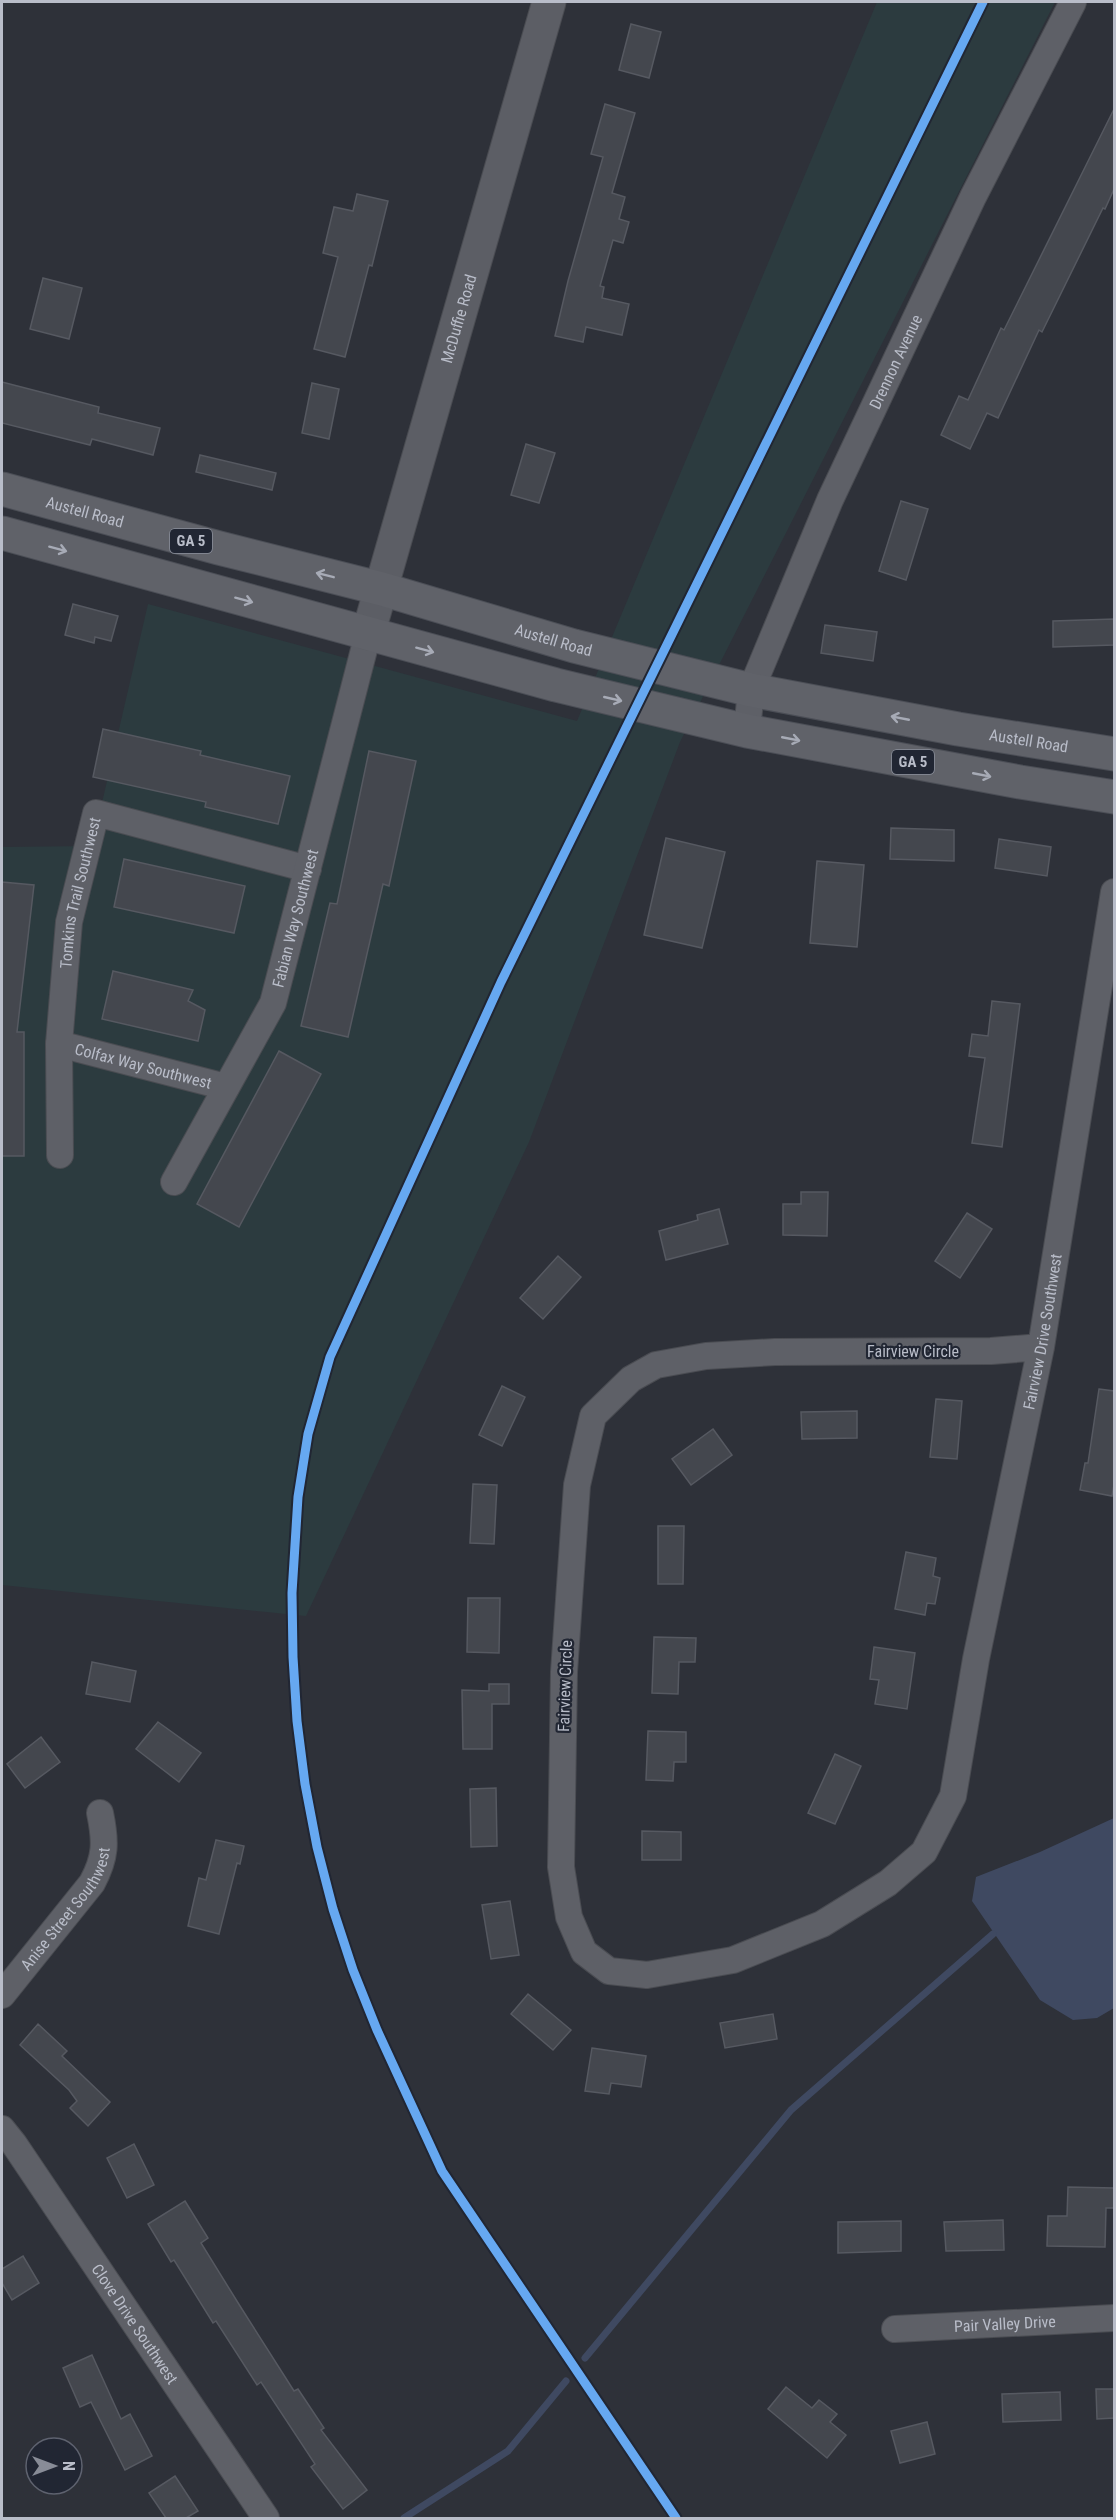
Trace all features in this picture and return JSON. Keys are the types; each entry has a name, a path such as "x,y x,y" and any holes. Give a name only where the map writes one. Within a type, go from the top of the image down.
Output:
{"main road":[{"name":"Austell Road","path":"2,489 207,545 382,589 574,646 741,687 958,729 1114,754"},
{"name":"GA 5","path":"2,533 556,686 747,731 1020,782 1114,797"}],"street":[{"name":"McDuffie Road","path":"369,634 549,2"},
{"name":"Drennon Avenue","path":"747,731 741,687 972,197 1073,2"},
{"name":"Fabian Way Southwest","path":"174,1182 273,1003 369,634"},
{"name":"Tomkins Trail Southwest","path":"60,1155 59,1044 69,922 96,813 308,869"},
{"name":"Fairview Drive Southwest","path":"958,1767 978,1647 1041,1347 1114,892"},
{"name":"Colfax Way Southwest","path":"59,1044 226,1087"},
{"name":"Fairview Circle","path":"958,1767 953,1796 924,1852 888,1883 822,1924 733,1960 646,1975 609,1971 584,1952 569,1917 561,1867 564,1672 577,1485 593,1416 631,1378 656,1365 706,1356 775,1352 991,1351 1041,1347"},
{"name":"Anise Street Southwest","path":"2,1995 92,1883 102,1863 105,1835 100,1813"},
{"name":"Clove Drive Southwest","path":"2,2129 28,2164 266,2518"},
{"name":"Pair Valley Drive","path":"896,2329 1114,2318"}],"shaded area":[{"path":"877,2 1055,2 680,742 529,1142 306,1616 2,1585 2,847 92,846 148,604 577,721"}],"water":[{"path":"1114,1818 1114,2008 1097,2018 1073,2020 1040,2000 972,1901 976,1877 1040,1852"}],"building":[{"path":"631,24 661,32 649,78 619,70"},
{"path":"605,104 635,113 612,193 625,197 619,219 629,222 623,243 613,240 600,286 604,287 602,298 629,304 622,335 586,327 583,342 555,336 603,157 591,154"},
{"path":"1114,109 1114,189 1042,332 1039,330 998,418 987,413 970,449 941,435 959,396 968,400 1001,328 1004,330"},
{"path":"357,194 388,201 372,266 369,265 345,357 314,349 338,257 323,253 334,207 353,211"},
{"path":"43,278 82,288 69,339 30,329"},
{"path":"2,382 99,407 98,413 160,428 153,455 92,439 90,445 2,423"},
{"path":"312,383 339,389 329,439 302,433"},
{"path":"526,444 555,453 539,503 511,495"},
{"path":"200,455 276,473 272,490 196,472"},
{"path":"901,501 928,509 906,580 879,571"},
{"path":"73,604 118,616 111,641 95,637 94,643 65,635"},
{"path":"1114,619 1114,645 1053,647 1053,621"},
{"path":"825,625 877,632 873,661 821,653"},
{"path":"103,729 201,751 200,755 290,776 278,824 205,807 206,802 93,777"},
{"path":"369,751 416,761 389,886 383,884 348,1037 301,1026 330,903 337,904"},
{"path":"891,828 954,830 954,861 890,859"},
{"path":"666,838 725,852 702,948 644,935"},
{"path":"999,839 1051,847 1047,876 995,868"},
{"path":"124,859 245,886 234,933 114,907"},
{"path":"817,861 864,865 857,947 810,943"},
{"path":"2,882 34,885 17,1032 24,1032 24,1156 2,1156"},
{"path":"113,971 193,990 188,1001 205,1010 198,1041 102,1019"},
{"path":"992,1001 1020,1004 1002,1147 972,1143 985,1058 969,1056 972,1034 988,1036"},
{"path":"279,1051 321,1074 239,1227 197,1204"},
{"path":"801,1192 828,1192 827,1236 783,1235 783,1204 801,1204"},
{"path":"719,1209 728,1244 666,1260 659,1231 698,1220 697,1215"},
{"path":"967,1213 992,1229 960,1278 935,1261"},
{"path":"558,1256 581,1277 543,1319 520,1298"},
{"path":"502,1386 525,1397 502,1446 479,1435"},
{"path":"1099,1389 1114,1391 1112,1496 1080,1490 1085,1463 1088,1463"},
{"path":"936,1399 962,1401 957,1459 930,1457"},
{"path":"857,1411 857,1438 802,1439 801,1412"},
{"path":"713,1429 732,1455 691,1485 672,1459"},
{"path":"473,1484 497,1485 494,1544 470,1543"},
{"path":"658,1526 684,1526 683,1584 658,1584"},
{"path":"906,1552 936,1558 933,1576 940,1578 935,1604 927,1603 925,1615 895,1609"},
{"path":"468,1598 500,1598 499,1653 467,1652"},
{"path":"654,1637 696,1638 695,1662 679,1662 678,1694 652,1693"},
{"path":"874,1647 915,1653 907,1709 875,1704 879,1680 870,1679"},
{"path":"92,1662 136,1671 130,1702 86,1694"},
{"path":"489,1684 509,1684 509,1704 492,1704 492,1749 463,1749 462,1690 489,1691"},
{"path":"158,1722 201,1753 179,1782 136,1749"},
{"path":"648,1731 686,1732 686,1762 674,1762 673,1781 646,1780"},
{"path":"41,1737 60,1762 25,1788 7,1764"},
{"path":"835,1754 861,1766 835,1824 808,1813"},
{"path":"496,1788 497,1846 471,1847 470,1789"},
{"path":"642,1831 681,1832 681,1860 642,1860"},
{"path":"216,1840 244,1846 240,1864 237,1863 219,1934 188,1926 199,1878 206,1880"},
{"path":"510,1901 519,1955 491,1959 482,1905"},
{"path":"528,1994 571,2030 553,2050 511,2014"},
{"path":"773,2014 777,2039 725,2048 720,2023"},
{"path":"38,2024 67,2051 62,2056 110,2102 88,2126 70,2108 77,2101 69,2090 20,2045"},
{"path":"592,2048 646,2056 641,2087 611,2083 609,2094 585,2091"},
{"path":"134,2144 154,2185 127,2198 107,2158"},
{"path":"1068,2187 1114,2188 1114,2208 1106,2208 1105,2247 1047,2246 1048,2216 1067,2216"},
{"path":"185,2201 208,2238 201,2243 240,2306 294,2391 298,2389 324,2428 321,2430 367,2490 343,2509 311,2467 315,2464 261,2382 257,2385 216,2321 213,2323 174,2260 171,2262 148,2224"},
{"path":"1003,2220 1004,2250 946,2251 944,2222"},
{"path":"901,2221 901,2251 838,2253 838,2222"},
{"path":"23,2256 39,2283 12,2300 2,2283 2,2269"},
{"path":"92,2355 121,2419 130,2414 152,2456 125,2470 91,2402 80,2407 63,2368"},
{"path":"786,2387 812,2408 819,2400 837,2414 830,2422 846,2435 827,2458 768,2409"},
{"path":"1096,2389 1114,2389 1114,2418 1097,2419"},
{"path":"1060,2392 1061,2420 1003,2422 1002,2394"},
{"path":"927,2422 935,2454 900,2463 891,2431"},
{"path":"175,2476 198,2511 186,2518 166,2518 149,2493"}],"waterway":[{"path":"585,2358 791,2110 993,1934"},
{"path":"404,2518 508,2451 566,2381"}],"cycle path":[{"path":"676,2518 442,2171 377,2030 353,1970 333,1909 317,1847 305,1784 297,1721 292,1593 298,1497 308,1434 330,1357 501,982 983,2"}]}
